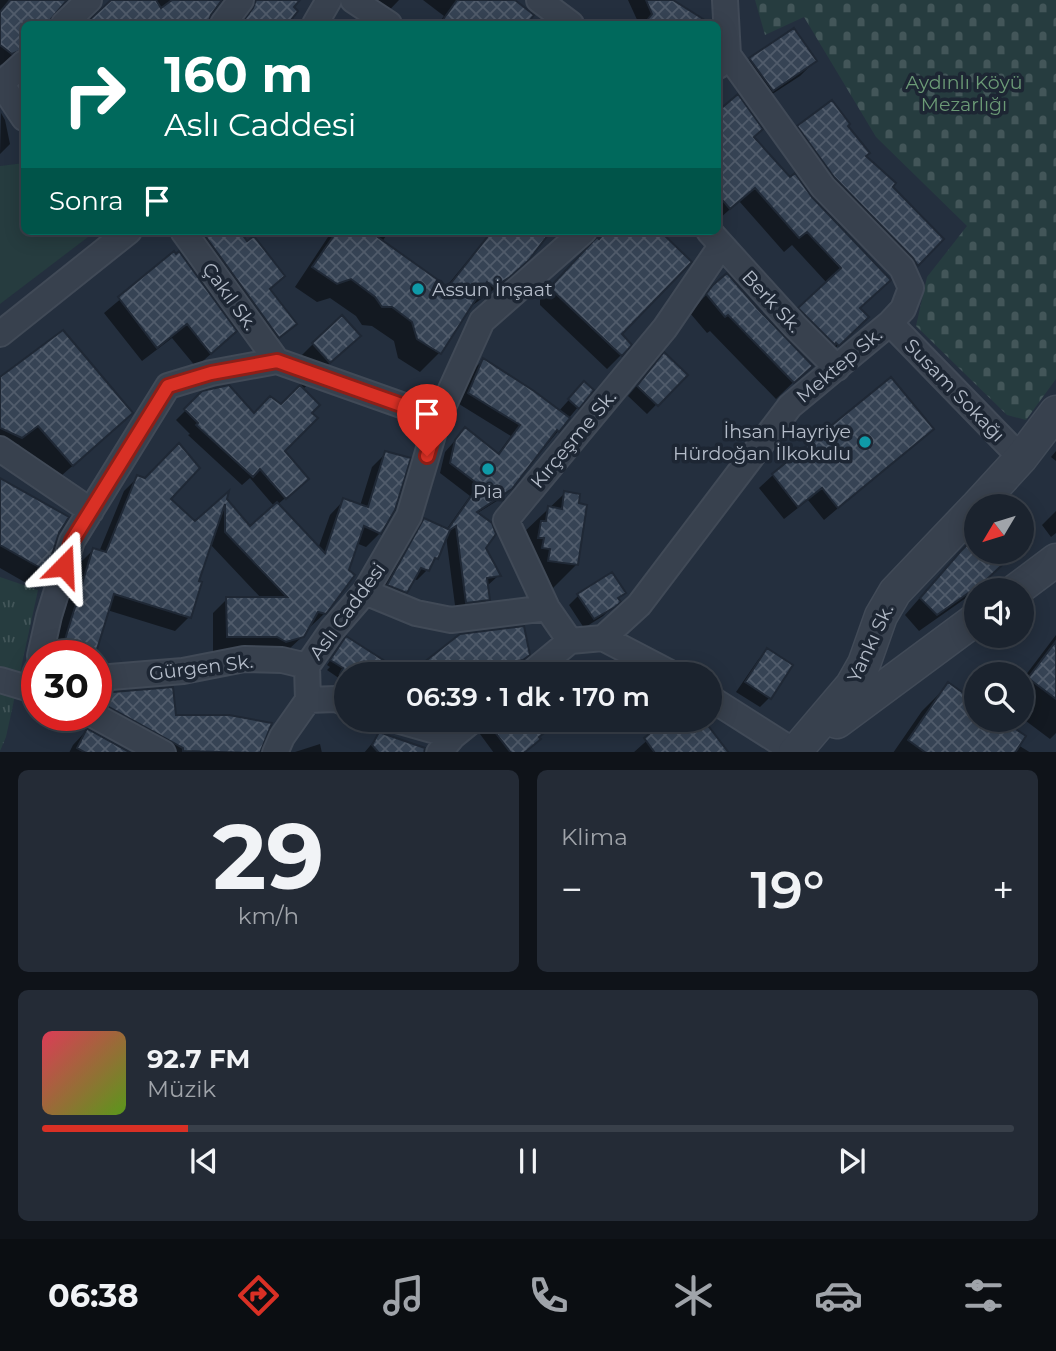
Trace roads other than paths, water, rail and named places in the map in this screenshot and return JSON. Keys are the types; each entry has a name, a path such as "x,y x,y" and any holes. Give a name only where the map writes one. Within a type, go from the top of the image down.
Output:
{"street":[{"path":"67,21 89,0"},
{"path":"225,21 241,0"},
{"path":"317,21 330,0"},
{"path":"353,0 384,21"},
{"path":"539,0 565,21"},
{"path":"723,61 725,0"},
{"name":"Mektep Sk.","path":"603,638 639,605 790,406 890,323 903,309 911,288 902,268 823,187 723,61"},
{"path":"21,66 1,84 21,114"},
{"path":"0,334 124,235"},
{"name":"Çakıl Sk.","path":"186,235 277,361"},
{"name":"Aslı Caddesi","path":"307,700 307,666 332,630 365,592 409,516 438,418 482,321 579,235"},
{"name":"Berk Sk.","path":"715,239 837,368"},
{"name":"Kırçeşme Sk.","path":"570,641 547,608 506,520 665,328 715,239"},
{"name":"Susam Sokağı","path":"890,323 1021,458"},
{"path":"44,640 72,541 168,386 211,373 277,361 438,418"},
{"name":"Yankı Sk.","path":"988,494 1021,458 1056,412"},
{"path":"0,449 91,511"},
{"name":"Yankı Sk.","path":"795,752 852,685 864,664 881,616 895,592 964,520"},
{"path":"1032,578 1056,560"},
{"path":"365,592 416,613 451,620 547,608"},
{"path":"722,706 795,752 964,628"},
{"path":"545,662 570,641 603,638 649,662"},
{"name":"Gürgen Sk.","path":"112,677 183,671 244,659 282,660 307,666"},
{"path":"0,680 21,682"},
{"path":"275,752 307,700 334,699"},
{"path":"112,725 163,752"},
{"path":"421,732 446,744 459,732"}],"place":[{"name":"Assun İnşaat","path":"418,289"},
{"name":"İhsan Hayriye Hürdoğan İlkokulu","path":"865,442"},
{"name":"Pia","path":"488,469"}],"park label":[{"name":"Aydınlı Köyü Mezarlığı","path":"964,93"}]}
